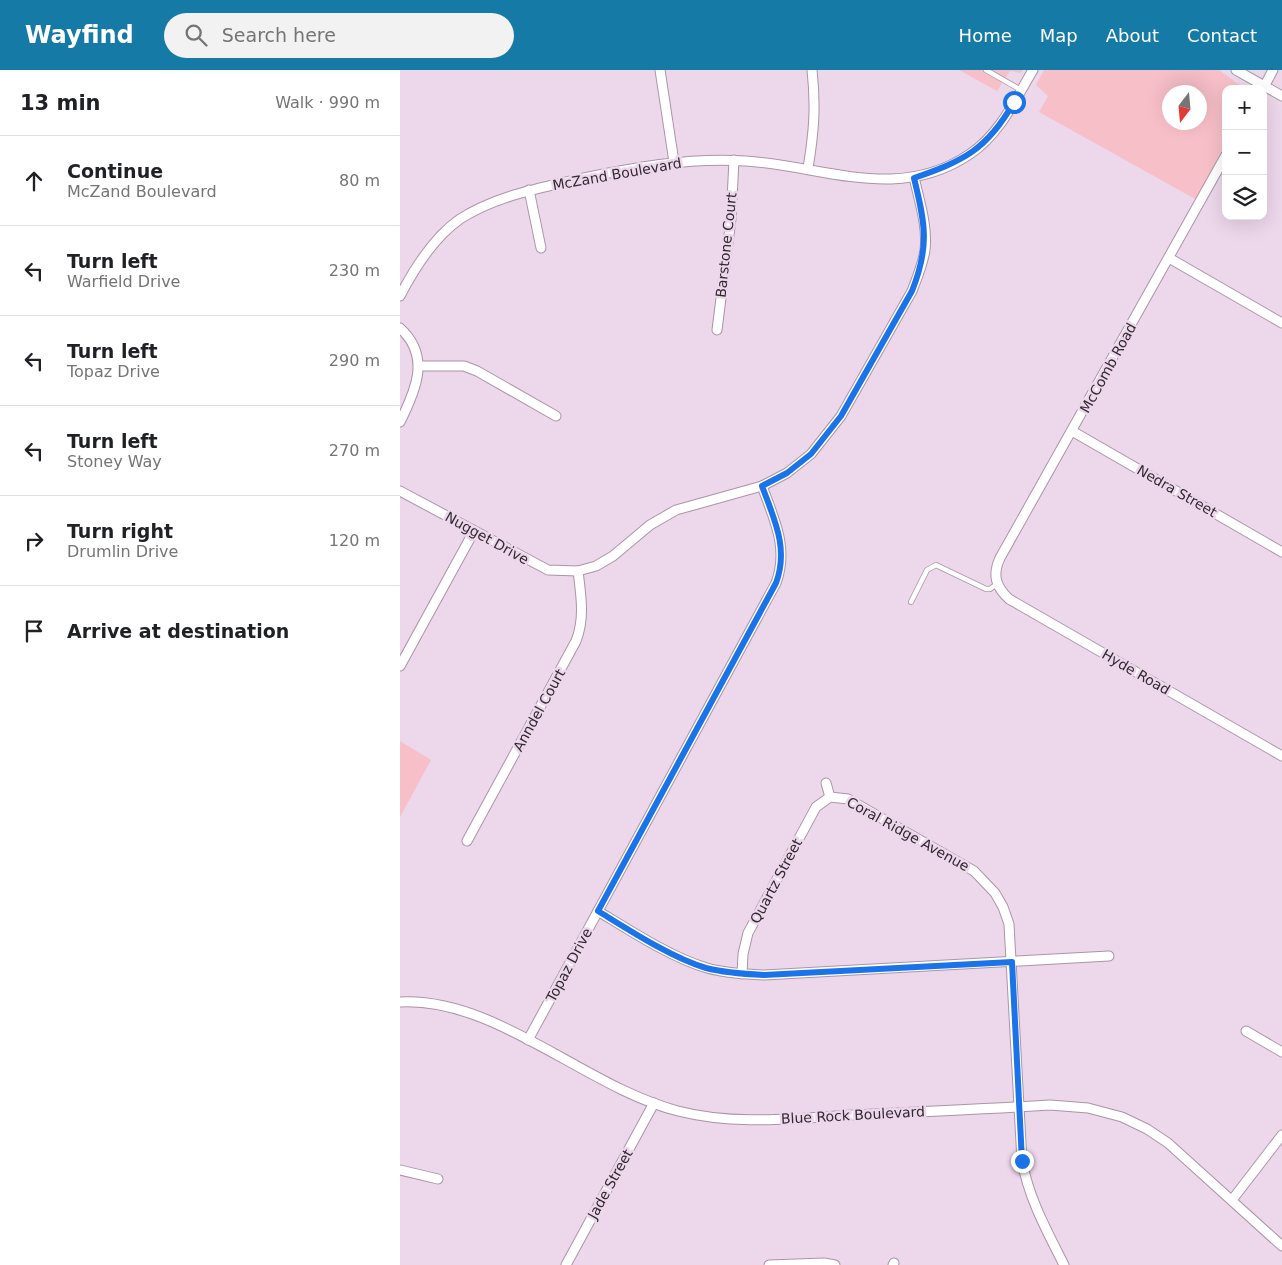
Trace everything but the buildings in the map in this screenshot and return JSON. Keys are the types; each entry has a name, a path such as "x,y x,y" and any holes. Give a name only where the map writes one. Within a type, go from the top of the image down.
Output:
{"street":[{"path":"660,70 674,162"},
{"path":"808,168 815,131 816,100 812,70"},
{"name":"McZand Boulevard","path":"400,296 410,278 433,246 459,220 494,202 529,190 674,162 734,160 808,168 872,180 893,181 914,178 946,167 970,154 992,136 1033,70"},
{"path":"1236,70 1260,85"},
{"path":"1264,85 1273,70"},
{"path":"1267,89 1282,96"},
{"name":"Barstone Court","path":"717,330 731,219 734,160"},
{"name":"McComb Road","path":"996,583 996,570 1000,558 1222,162"},
{"path":"578,571 596,566 613,556 650,525 676,510 762,486 787,473 811,454 841,416 912,291 925,248 921,208 914,178"},
{"path":"529,190 541,248"},
{"path":"1169,258 1282,323"},
{"path":"400,328 414,347 420,366 416,386 400,422"},
{"path":"420,366 464,366 478,371 556,416"},
{"name":"Nedra Street","path":"1072,431 1282,552"},
{"name":"Topaz Drive","path":"528,1040 776,583 781,569 781,540 762,486"},
{"name":"Nugget Drive","path":"400,491 548,570 578,571"},
{"path":"400,666 403,655 474,531"},
{"name":"Anndel Court","path":"467,841 576,641 581,628 583,613 578,571"},
{"name":"Hyde Road","path":"996,583 1009,599 1282,756"},
{"path":"826,783 830,797"},
{"name":"Coral Ridge Avenue","path":"830,797 848,799 963,863 984,879 1003,907 1009,924 1012,962 1022,1161 1034,1204 1064,1265"},
{"name":"Quartz Street","path":"742,974 743,954 748,933 816,808 830,797"},
{"path":"598,911 689,961 722,972 742,974 764,975 1109,956"},
{"name":"Blue Rock Boulevard","path":"400,1002 434,1004 488,1019 613,1085 654,1103 706,1117 746,1120 1050,1105 1088,1108 1122,1117 1147,1128 1168,1143 1282,1246"},
{"path":"1246,1031 1282,1052"},
{"name":"Jade Street","path":"566,1265 654,1103"},
{"path":"1232,1200 1282,1135"},
{"path":"400,1170 438,1180"},
{"path":"769,1265 824,1263 835,1265"}],"lane":[{"path":"986,70 1021,90"},
{"path":"910,602 927,570 936,565 986,589 990,589 996,583"}],"shaded area":[{"path":"959,70 1023,70 1021,73 1010,71 997,91"},
{"path":"1044,70 1219,70 1240,85 1222,85 1222,153 1197,200 1039,112 1048,96 1036,85"},
{"path":"400,741 431,760 400,817"}],"route":[{"path":"1014,102 992,136 970,154 946,167 914,178 921,208 925,248 912,291 841,416 811,454 787,473 762,486 781,540 781,569 776,583 598,911 689,961 722,972 764,975 1012,962 1022,1161"}]}
